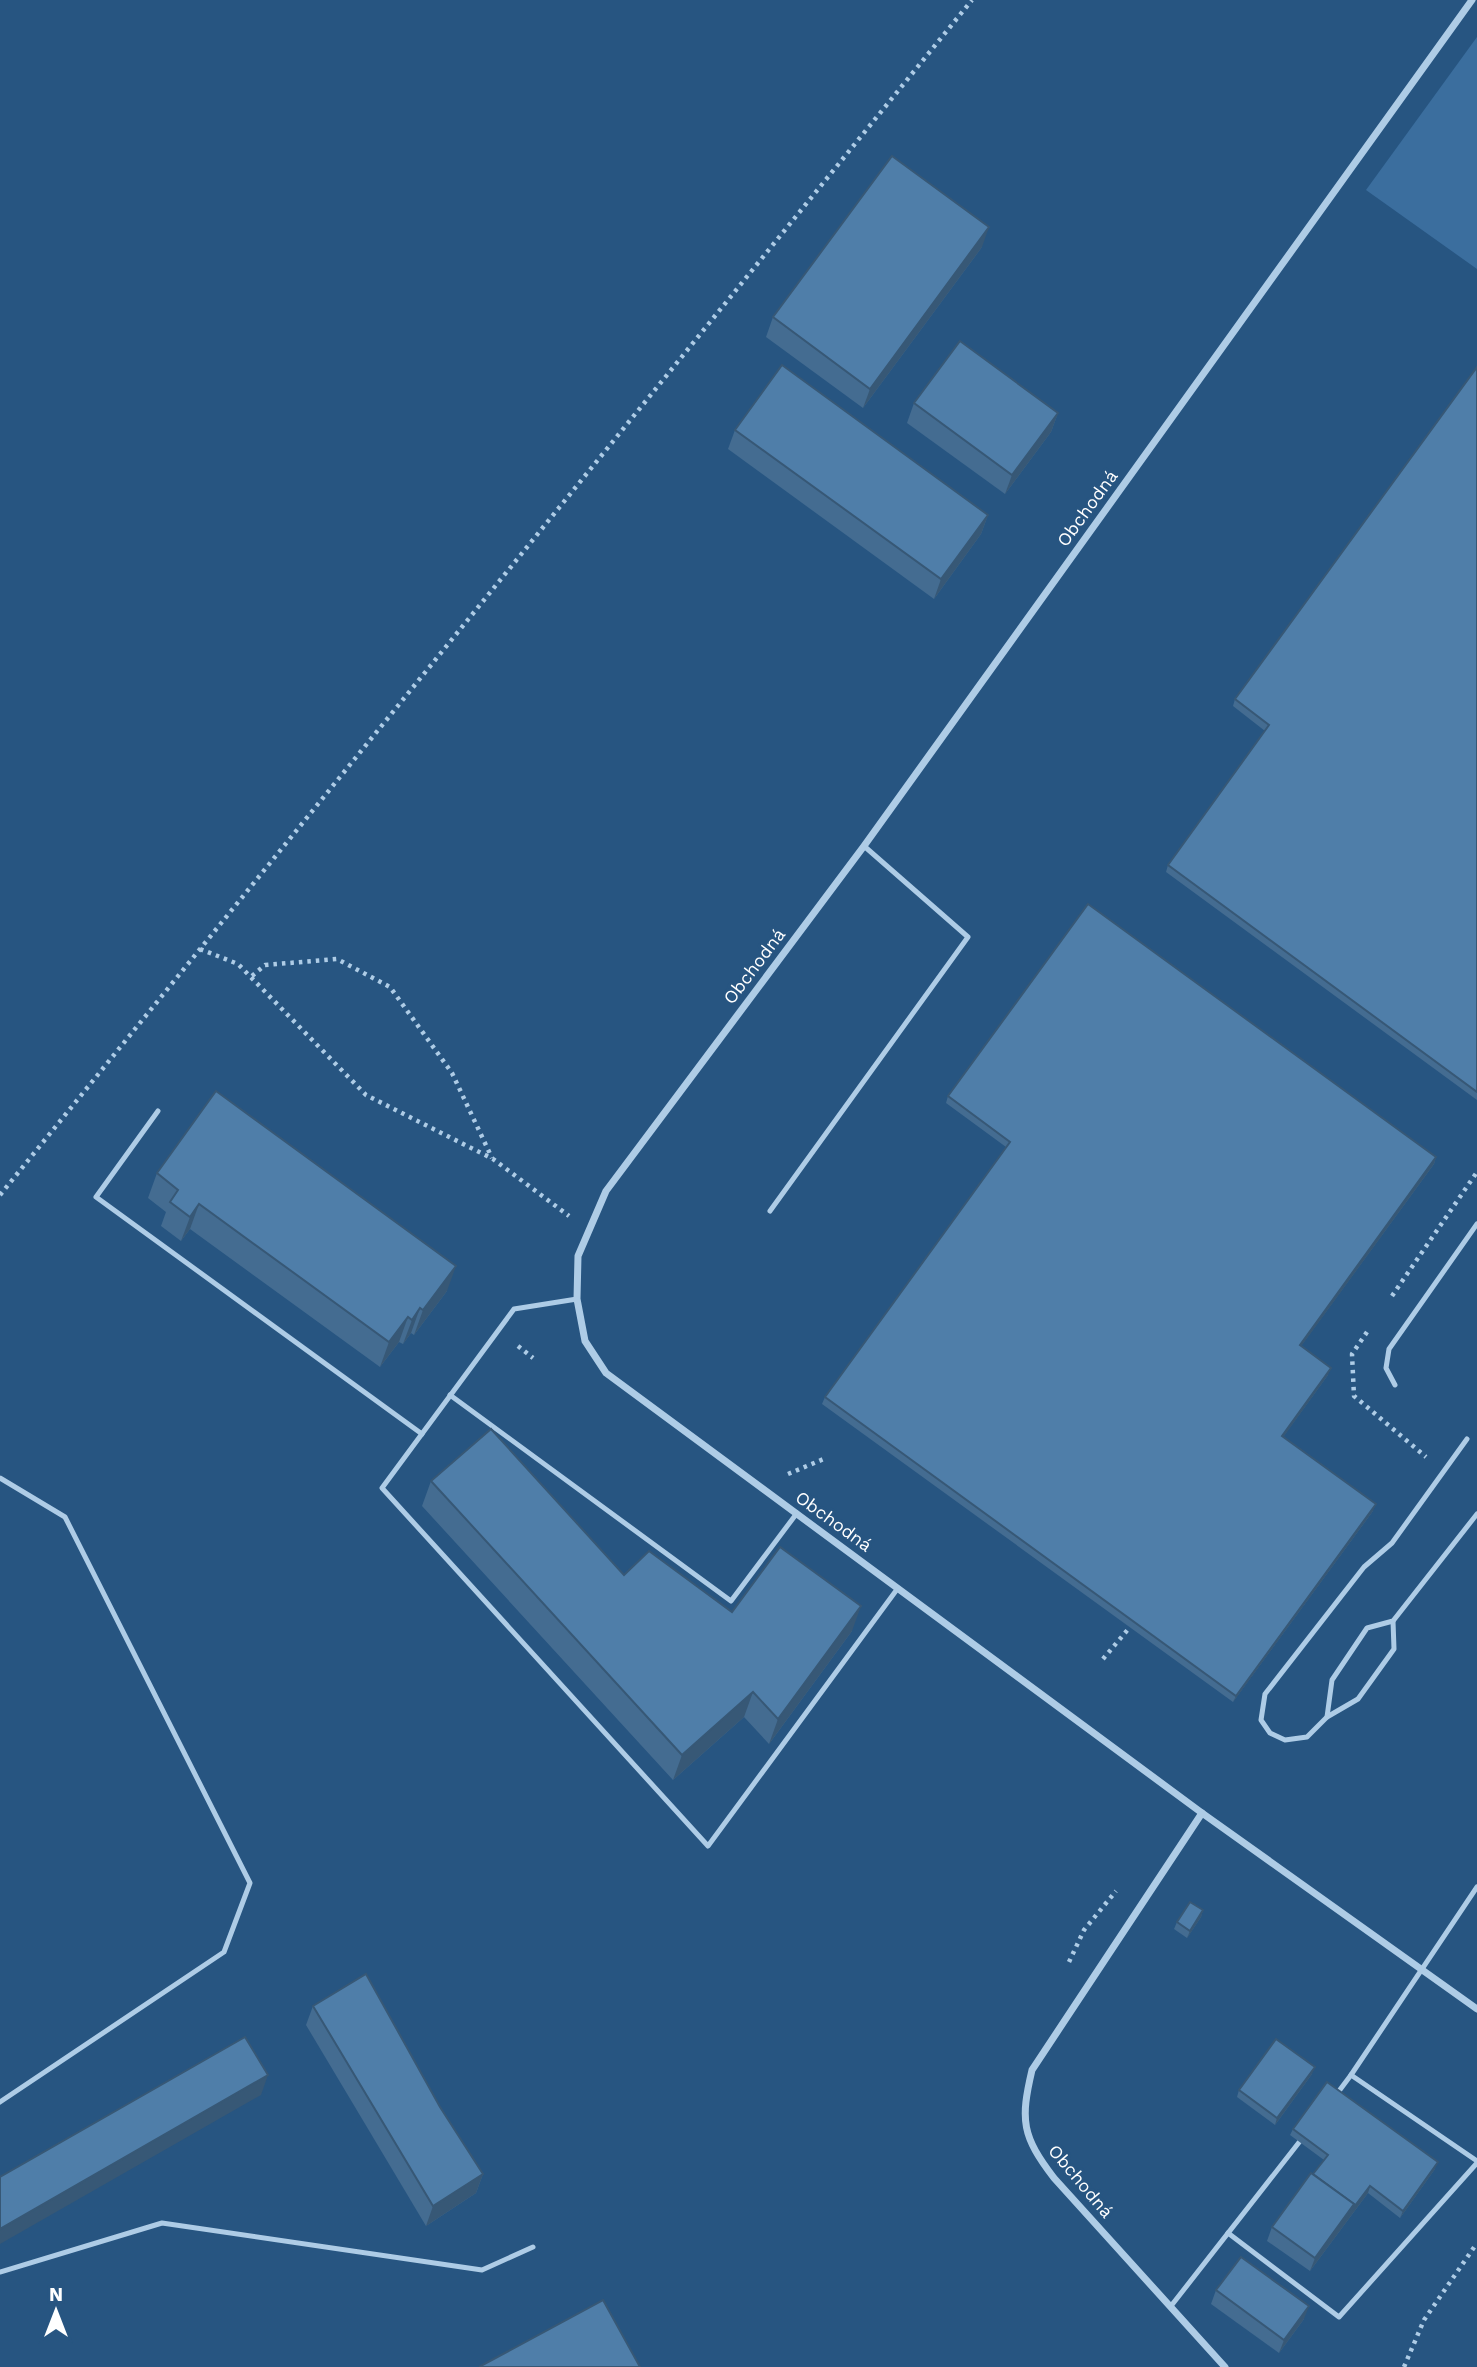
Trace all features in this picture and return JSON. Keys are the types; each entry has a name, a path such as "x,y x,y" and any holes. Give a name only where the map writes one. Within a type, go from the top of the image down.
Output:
{"street":[{"name":"Obchodná","path":"1472,0 863,846 607,1191 578,1256 577,1299 585,1341 607,1373 1202,1813 1477,2008"},
{"name":"Obchodná","path":"1202,1813 1032,2070 1024,2106 1028,2137 1054,2178 1226,2367"}],"lane":[{"path":"770,1211 968,937 863,846"},
{"path":"158,1111 96,1197 422,1434"},
{"path":"1395,1385 1386,1368 1389,1349 1477,1224"},
{"path":"577,1299 514,1309 382,1488 708,1846 898,1588"},
{"path":"450,1395 731,1601 797,1513"},
{"path":"1393,1621 1394,1649 1357,1699 1327,1717 1307,1737 1285,1740 1270,1733 1261,1720 1265,1694 1364,1567 1392,1543 1467,1439"},
{"path":"0,1478 65,1517 250,1883 224,1952 0,2102"},
{"path":"1327,1717 1332,1680 1367,1628 1393,1621 1477,1514"},
{"path":"1335,2096 1477,1887"},
{"path":"1228,2233 1339,2317 1477,2162 1351,2075"},
{"path":"1171,2306 1310,2128"},
{"path":"0,2272 162,2223 482,2270 533,2247"}],"path":[{"path":"0,1195 972,0"},
{"path":"200,949 238,964 366,1095 493,1159 589,1231"},
{"path":"251,976 265,965 337,959 390,987 452,1073 493,1159"},
{"path":"759,1486 826,1458"},
{"path":"1103,1659 1130,1627"},
{"path":"1064,1972 1084,1930 1123,1884"},
{"path":"1404,2367 1424,2320 1477,2243"}],"shaded area":[{"path":"1477,37 1477,269 1366,190"}],"building":[{"path":"892,156 989,227 870,389 773,317"},
{"path":"960,341 1058,413 1012,475 914,403"},
{"path":"782,365 988,515 941,579 735,430"},
{"path":"1477,367 1477,1092 1168,865 1269,725 1235,699"},
{"path":"1088,904 1436,1157 1300,1345 1331,1368 1282,1436 1376,1504 1236,1696 825,1397 1010,1142 948,1096"},
{"path":"216,1091 456,1266 423,1310 420,1308 412,1320 408,1317 389,1342 199,1204 190,1217 170,1202 178,1190 157,1173"},
{"path":"491,1429 624,1575 649,1551 732,1612 780,1547 861,1606 778,1719 753,1692 682,1755 431,1481"},
{"path":"1190,1902 1203,1910 1190,1931 1177,1922"},
{"path":"366,1974 440,2107 483,2174 433,2206 313,2006"},
{"path":"245,2037 268,2075 0,2229 0,2177"},
{"path":"1276,2039 1315,2067 1277,2118 1239,2090"},
{"path":"1327,2082 1438,2162 1403,2211 1370,2186 1351,2211 1354,2204 1313,2174 1328,2155 1293,2129"},
{"path":"1311,2173 1354,2204 1315,2258 1272,2227"},
{"path":"1241,2257 1309,2306 1284,2340 1216,2290"},
{"path":"603,2300 640,2367 479,2367"}]}
